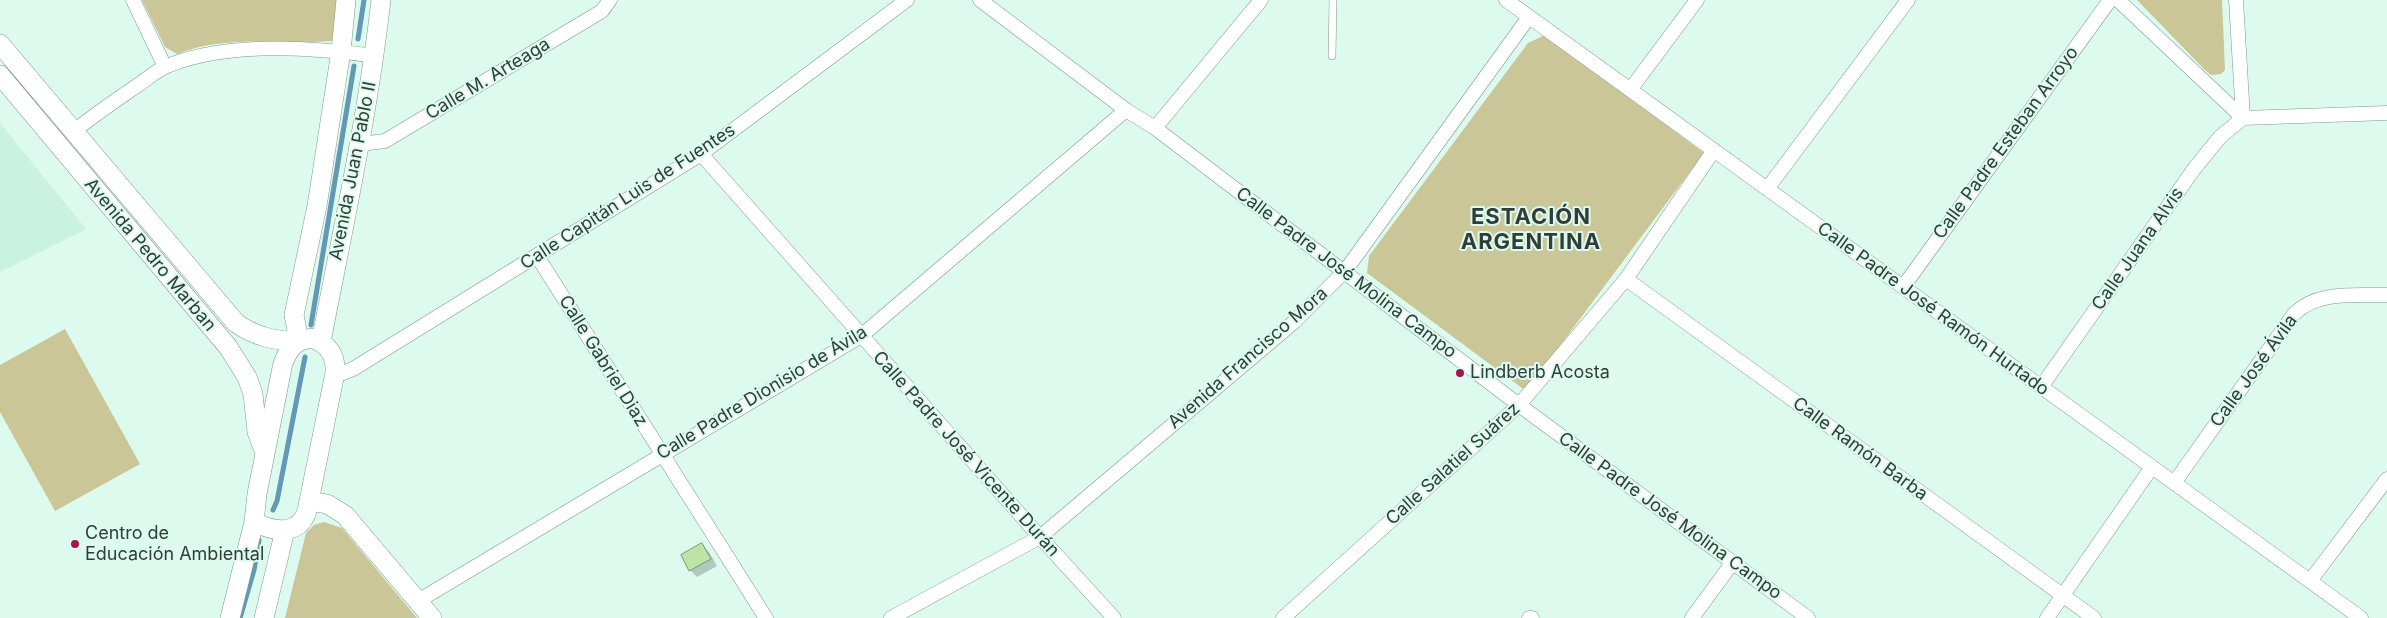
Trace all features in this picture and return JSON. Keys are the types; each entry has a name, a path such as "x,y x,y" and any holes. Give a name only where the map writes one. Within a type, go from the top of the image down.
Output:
{"street":[{"path":"133,0 166,67"},
{"name":"Avenida Juan Pablo II","path":"298,341 294,315 317,206 341,51 346,0"},
{"name":"Avenida Juan Pablo II","path":"321,342 360,144 375,56 381,0"},
{"name":"Calle M. Arteaga","path":"360,144 386,141 602,11 610,0"},
{"name":"Calle Capitán Luis de Fuentes","path":"335,373 343,373 353,369 701,154 907,0"},
{"name":"Calle Padre José Molina Campo","path":"980,0 1126,110 1155,128 1519,405 1808,618"},
{"path":"1155,128 1261,0"},
{"name":"Calle Padre José Ramón Hurtado","path":"1506,0 2361,618"},
{"path":"1630,90 1697,0"},
{"path":"1767,189 1908,0"},
{"name":"Calle Padre Esteban Arroyo","path":"1903,287 2110,0"},
{"path":"2118,0 2243,118 2387,112"},
{"path":"2236,0 2243,118"},
{"name":"Avenida Francisco Mora","path":"891,618 1040,537 1294,322 1345,271 1529,17"},
{"path":"73,132 166,67 197,56 228,51 341,51 375,56"},
{"name":"Avenida Pedro Marban","path":"4,59 73,132 236,323 251,334 265,339 298,341 312,338 321,342"},
{"name":"Avenida Pedro Marban","path":"4,59 228,347 253,394 257,432 265,453"},
{"name":"Calle Padre Dionisio de Ávila","path":"418,601 862,336 1126,110"},
{"name":"Calle Juana Alvis","path":"2041,387 2194,169 2220,136 2243,118"},
{"name":"Calle Salatiel Suárez","path":"1283,618 1519,405 1626,279 1714,150"},
{"name":"Calle Padre José Vicente Durán","path":"701,154 1114,618"},
{"name":"Calle Gabriel Diaz","path":"537,256 766,618"},
{"name":"Calle Ramón Barba","path":"1626,279 2094,618"},
{"name":"Calle José Ávila","path":"2174,483 2294,314 2301,307 2321,298 2387,295"},
{"path":"230,618 254,522 257,494 283,363 288,352 298,341"},
{"path":"254,522 264,527 285,530 298,526 305,519 336,364 330,349 321,342"},
{"path":"2047,618 2152,467"},
{"path":"2310,581 2387,480"},
{"path":"310,500 327,504 345,515 432,618"},
{"path":"264,618 285,530"},
{"path":"1692,618 1733,562"}],"lane":[{"path":"1332,56 1333,0"}],"shaded area":[{"path":"142,0 337,0 333,41 234,42 196,48 177,54 165,47"},
{"path":"2137,0 2222,0 2225,70 2221,74 2211,75"},
{"path":"1545,35 1704,153 1526,391 1367,273 1369,256 1528,43"},
{"path":"0,123 86,229 0,272"},
{"path":"65,329 140,464 55,511 0,412 0,365"},
{"path":"324,522 342,528 417,618 285,618 306,533 314,525"}],"building":[{"path":"702,543 711,559 689,571 681,555"}],"waterway":[{"path":"358,39 364,0"},
{"path":"311,325 354,66"},
{"path":"273,510 277,501 305,357"},
{"path":"240,618 254,570 259,540"}],"place":[{"name":"Lindberb Acosta","path":"1460,373"},
{"name":"Centro de Educación Ambiental","path":"75,544"}],"district":[{"name":"ESTACIÓN ARGENTINA","path":"1531,230"}]}
